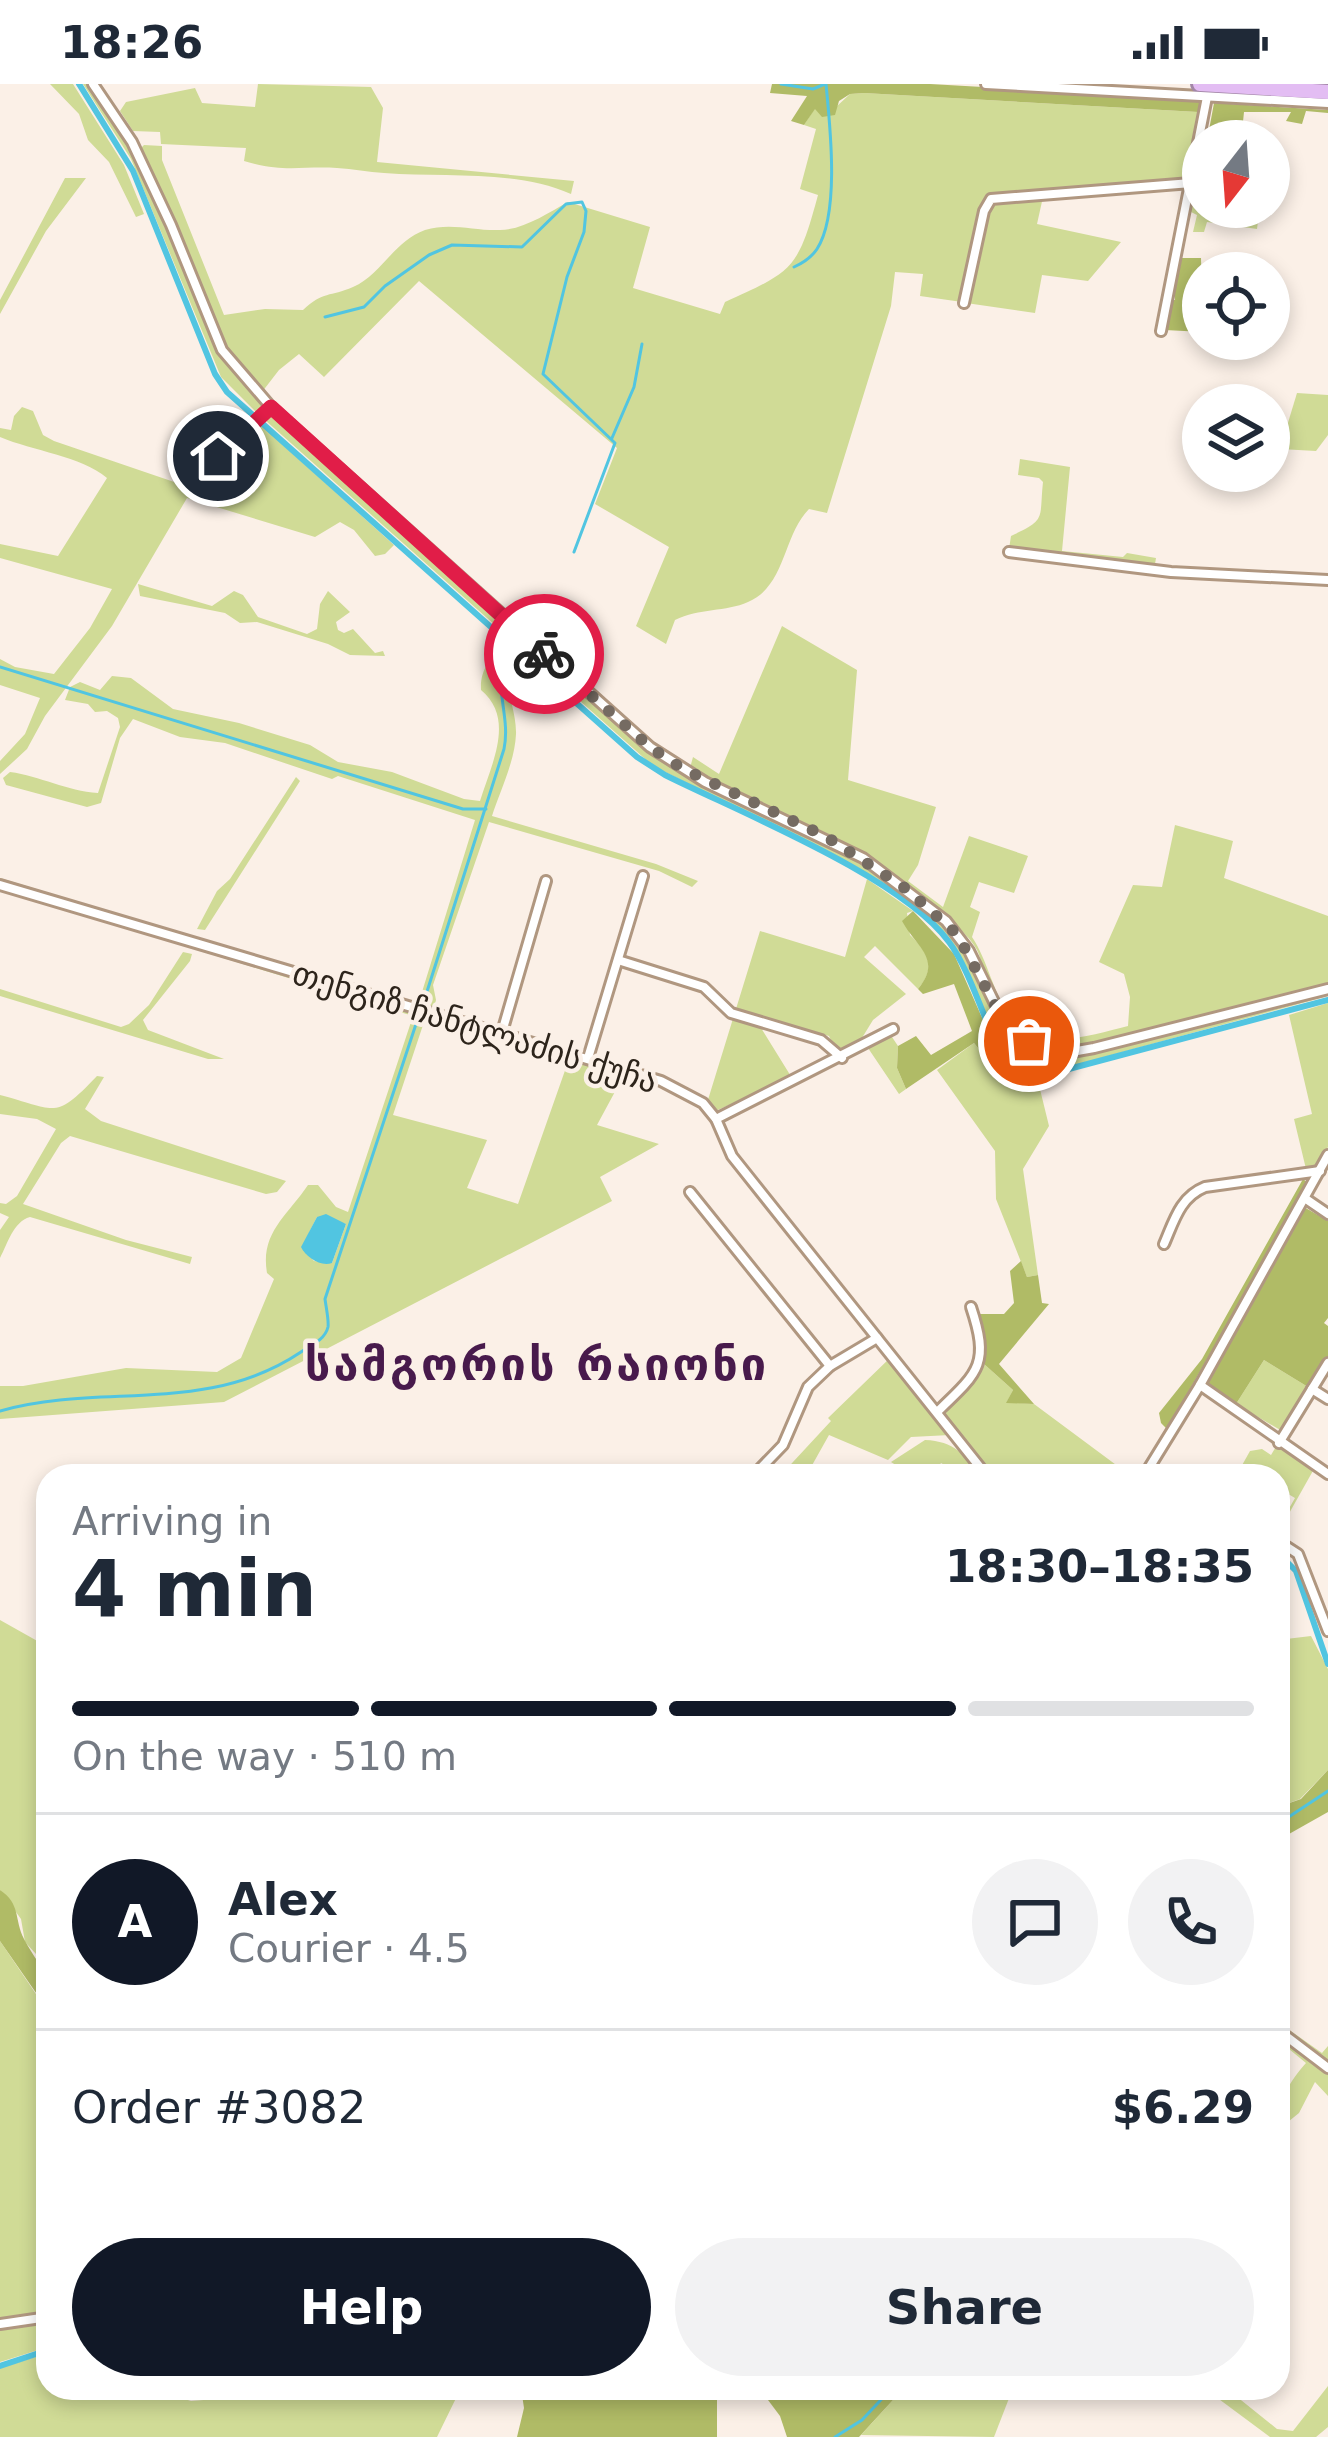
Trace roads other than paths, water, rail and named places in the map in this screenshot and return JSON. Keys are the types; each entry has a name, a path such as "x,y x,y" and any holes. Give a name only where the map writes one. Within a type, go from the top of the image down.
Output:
{"highway":[{"path":"1204,91 1328,92"}],"street":[{"path":"93,84 132,142 222,350 269,410 650,747 705,782 863,858 946,921 1013,1030 1037,1047 1066,1053 1328,989"},
{"path":"986,84 1204,91 1328,103"},
{"path":"964,302 991,199 1182,184"},
{"path":"1160,331 1182,226"},
{"path":"218,456 269,410"},
{"path":"1009,552 1169,572 1328,580"},
{"path":"588,1058 643,876"},
{"path":"502,1032 547,881"},
{"name":"თენგიზ ჩანტლაძის ქუჩა","path":"0,886 502,1032 684,1091 716,1119 732,1156 978,1464"},
{"path":"618,960 704,987 731,1013 821,1040 842,1058"},
{"path":"716,1119 893,1029"},
{"path":"1151,1464 1328,1156"},
{"path":"1164,1244 1182,1204 1205,1186 1320,1172"},
{"path":"690,1192 830,1366"},
{"path":"1306,1199 1328,1214"},
{"path":"937,1412 978,1366 982,1341 971,1307"},
{"path":"764,1464 783,1444 808,1387 830,1366 877,1338"},
{"path":"1279,1443 1328,1364"},
{"path":"1200,1385 1328,1474"},
{"path":"1312,1389 1328,1399"},
{"path":"1290,1548 1298,1554 1328,1630"},
{"path":"1290,2039 1328,2068"},
{"path":"0,2324 36,2319"}],"water":[{"path":"326,1214 346,1224 332,1263 323,1264 301,1247 317,1217"}],"waterway":[{"path":"79,84 133,171 215,374 227,392 637,757 858,870 926,918 956,953 999,1050 1006,1056 1029,1068 1065,1070 1328,1000"},
{"path":"781,84 813,89 825,84"},
{"path":"794,267 817,249 829,214 832,169 826,84"},
{"path":"325,317 364,307 385,286 452,245 522,247 566,204 582,202 584,232 567,277 543,374 615,443 574,552"},
{"path":"612,438 634,387 642,344"},
{"path":"424,1001 504,749 501,677 506,655"},
{"path":"0,667 463,809 486,809"},
{"path":"0,1411 228,1384 265,1372 321,1339 328,1327 325,1299 419,1015"},
{"path":"1290,1565 1328,1664"},
{"path":"1290,1816 1328,1791"},
{"path":"0,2366 36,2354"},
{"path":"835,2437 862,2420 881,2400"}],"district":[{"name":"სამგორის რაიონი","path":"537,1364"}]}
